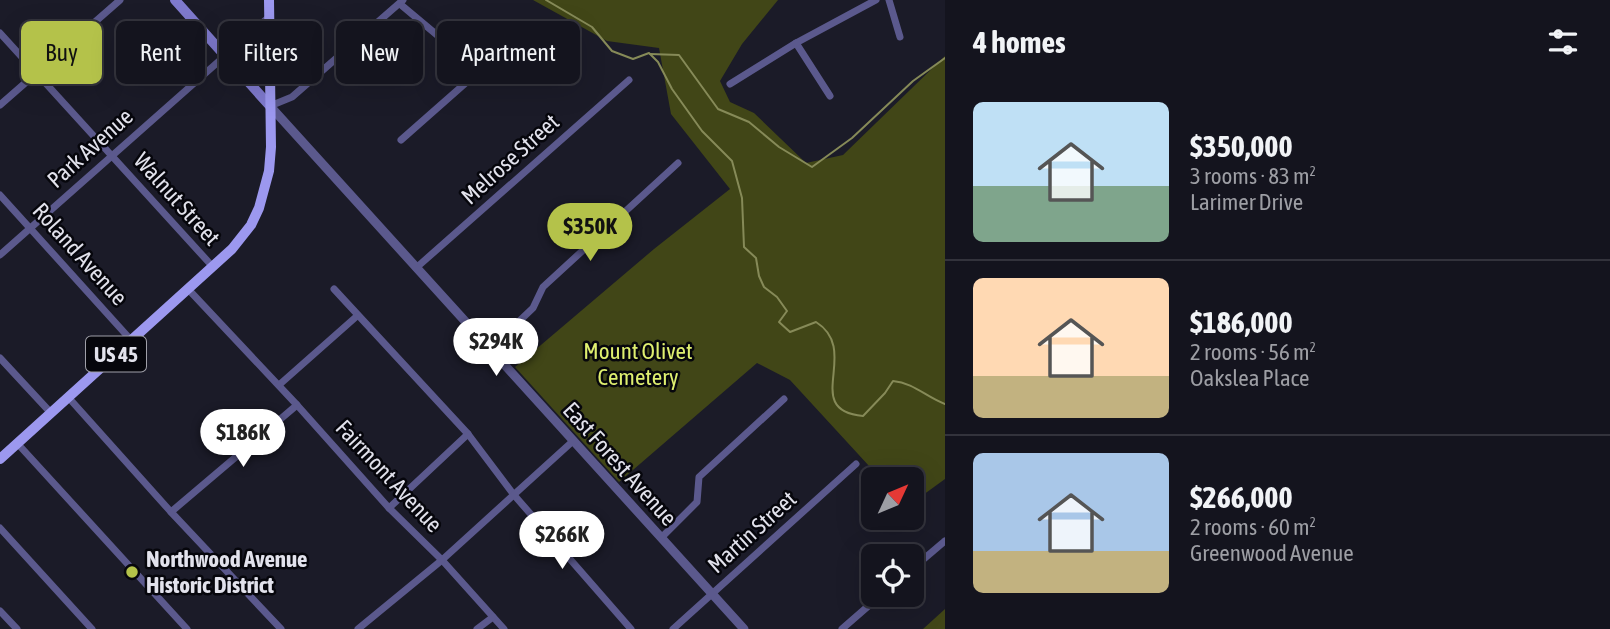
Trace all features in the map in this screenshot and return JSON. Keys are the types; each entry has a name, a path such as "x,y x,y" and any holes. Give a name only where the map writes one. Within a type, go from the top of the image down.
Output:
{"main road":[{"path":"175,0 219,49"},
{"name":"US 45","path":"0,459 213,267 251,225 265,192 271,147 270,0"},
{"path":"250,84 270,106"}],"street":[{"path":"96,21 120,0"},
{"path":"730,85 796,43 876,0"},
{"path":"889,0 900,37"},
{"path":"270,106 292,97 401,2 437,33"},
{"name":"Park Avenue","path":"264,21 270,16"},
{"name":"Walnut Street","path":"0,33 21,56"},
{"path":"796,43 830,96"},
{"name":"Park Avenue","path":"0,254 219,59"},
{"name":"Melrose Street","path":"416,268 629,80"},
{"path":"0,105 24,84"},
{"name":"Walnut Street","path":"46,84 213,267"},
{"path":"401,140 465,84"},
{"name":"East Forest Avenue","path":"270,106 744,629"},
{"path":"490,349 533,308 543,287 678,163"},
{"name":"Roland Avenue","path":"0,195 131,340"},
{"name":"Fairmont Avenue","path":"188,289 504,629"},
{"path":"334,289 468,434 514,495 631,629"},
{"path":"279,385 357,316"},
{"path":"0,358 51,413"},
{"path":"68,397 281,629"},
{"path":"661,538 696,502 699,477 784,399"},
{"path":"171,512 297,405"},
{"path":"389,508 468,434"},
{"path":"358,629 442,560 573,441"},
{"path":"17,443 187,629"},
{"name":"Martin Street","path":"673,629 856,464"},
{"path":"0,528 92,629"},
{"path":"924,559 945,541"},
{"path":"842,629 867,607"},
{"path":"0,611 17,629"},
{"path":"477,629 493,617"}],"green space":[{"name":"Mount Olivet Cemetery","path":"533,0 778,0 742,44 720,81 730,102 754,113 806,163 843,155 945,56 945,479 924,494 924,467 870,467 790,380 757,363 619,482 515,367 654,249 730,189 671,114 659,48 607,41 580,26 580,21 571,21"},
{"path":"945,609 945,629 923,629"}],"waterway":[{"path":"546,0 592,27 612,51 633,59 649,53 658,62 672,89 702,131 732,161 742,198 744,247 756,258 764,287 777,297 787,311 779,322 790,332 816,322 829,334 834,348 833,391 836,403 845,411 863,416 893,381 907,384 945,404"},
{"path":"650,54 679,55 718,109 749,122 779,147 812,167 852,138 913,81 945,58"}],"place":[{"name":"Northwood Avenue Historic District","path":"132,572"}]}
